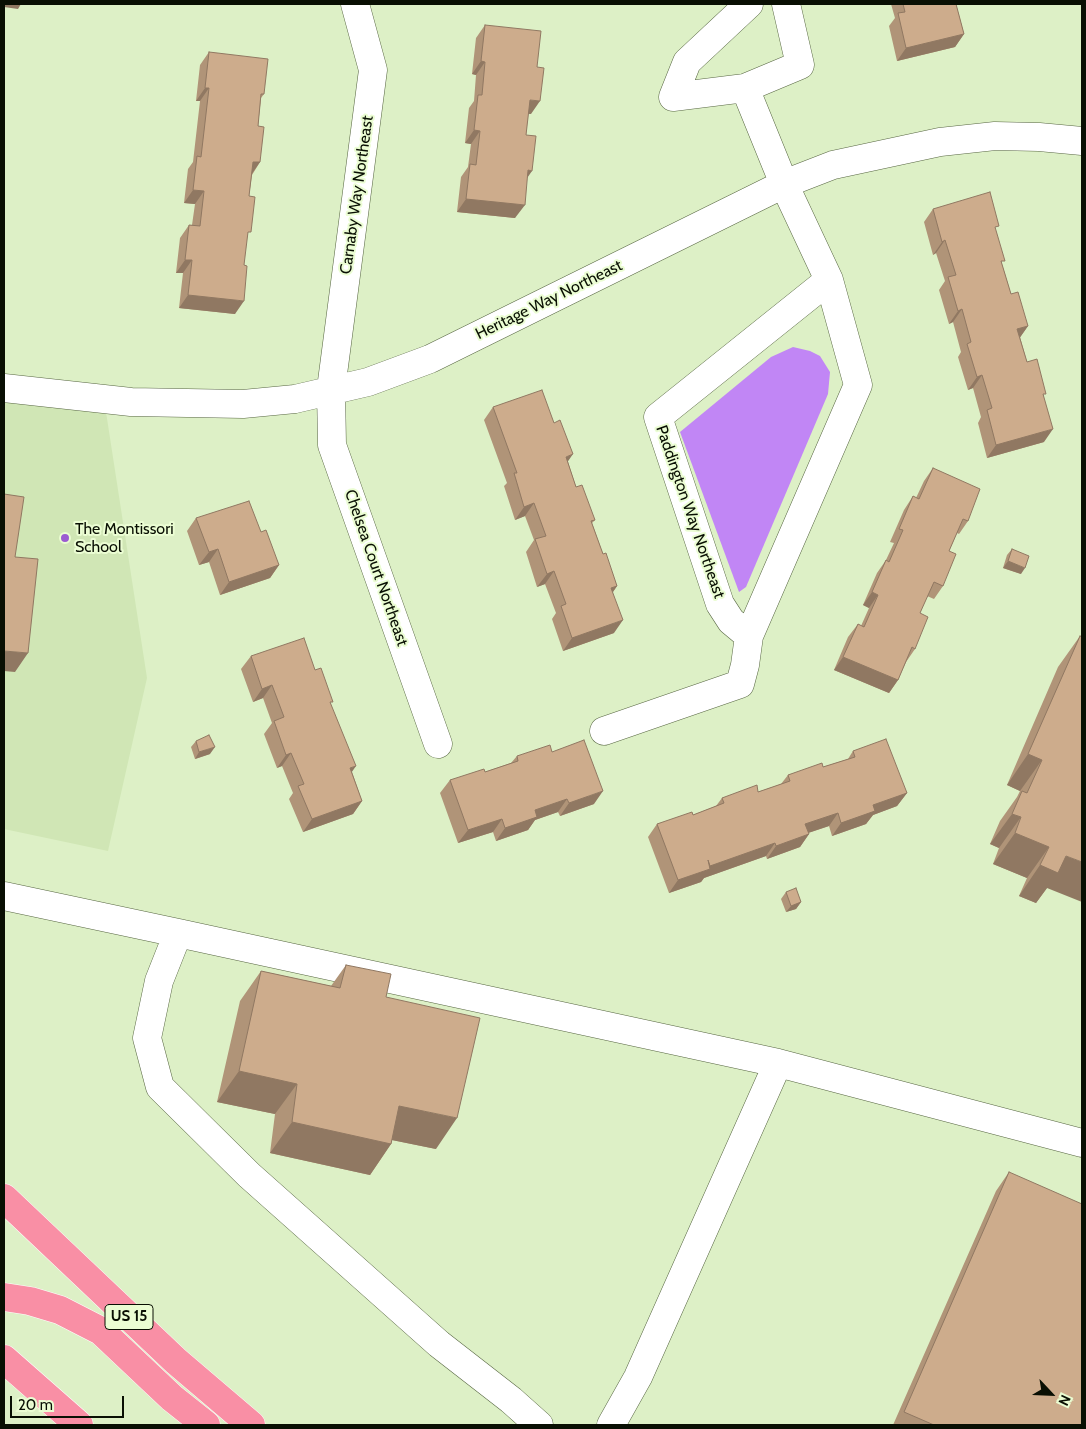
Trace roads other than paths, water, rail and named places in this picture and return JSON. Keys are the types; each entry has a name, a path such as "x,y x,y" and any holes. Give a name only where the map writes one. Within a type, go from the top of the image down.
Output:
{"highway":[{"name":"US 15","path":"4,1198 176,1361 252,1425"},
{"path":"4,1297 60,1310 101,1331 172,1398 206,1425"},
{"path":"8,1366 79,1425"}],"street":[{"name":"Carnaby Way Northeast","path":"331,389 374,70 355,4"},
{"path":"749,4 687,62 673,97 744,88 800,65 786,4"},
{"path":"604,731 740,684 745,665 748,636 858,385 829,280 784,184 744,88"},
{"name":"Heritage Way Northeast","path":"4,388 131,402 243,404 295,398 368,382 430,359 784,184 833,165 940,142 995,136 1039,137 1082,141"},
{"name":"Paddington Way Northeast","path":"748,636 731,621 720,604 658,417 829,280"},
{"name":"Chelsea Court Northeast","path":"331,389 332,445 438,744"},
{"path":"4,896 778,1063 1082,1144"},
{"path":"178,933 159,981 147,1038 160,1087 271,1195 439,1344 511,1400 539,1425"},
{"path":"611,1425 638,1377 778,1063"}],"place":[{"name":"The Montissori School","path":"65,538"}]}
